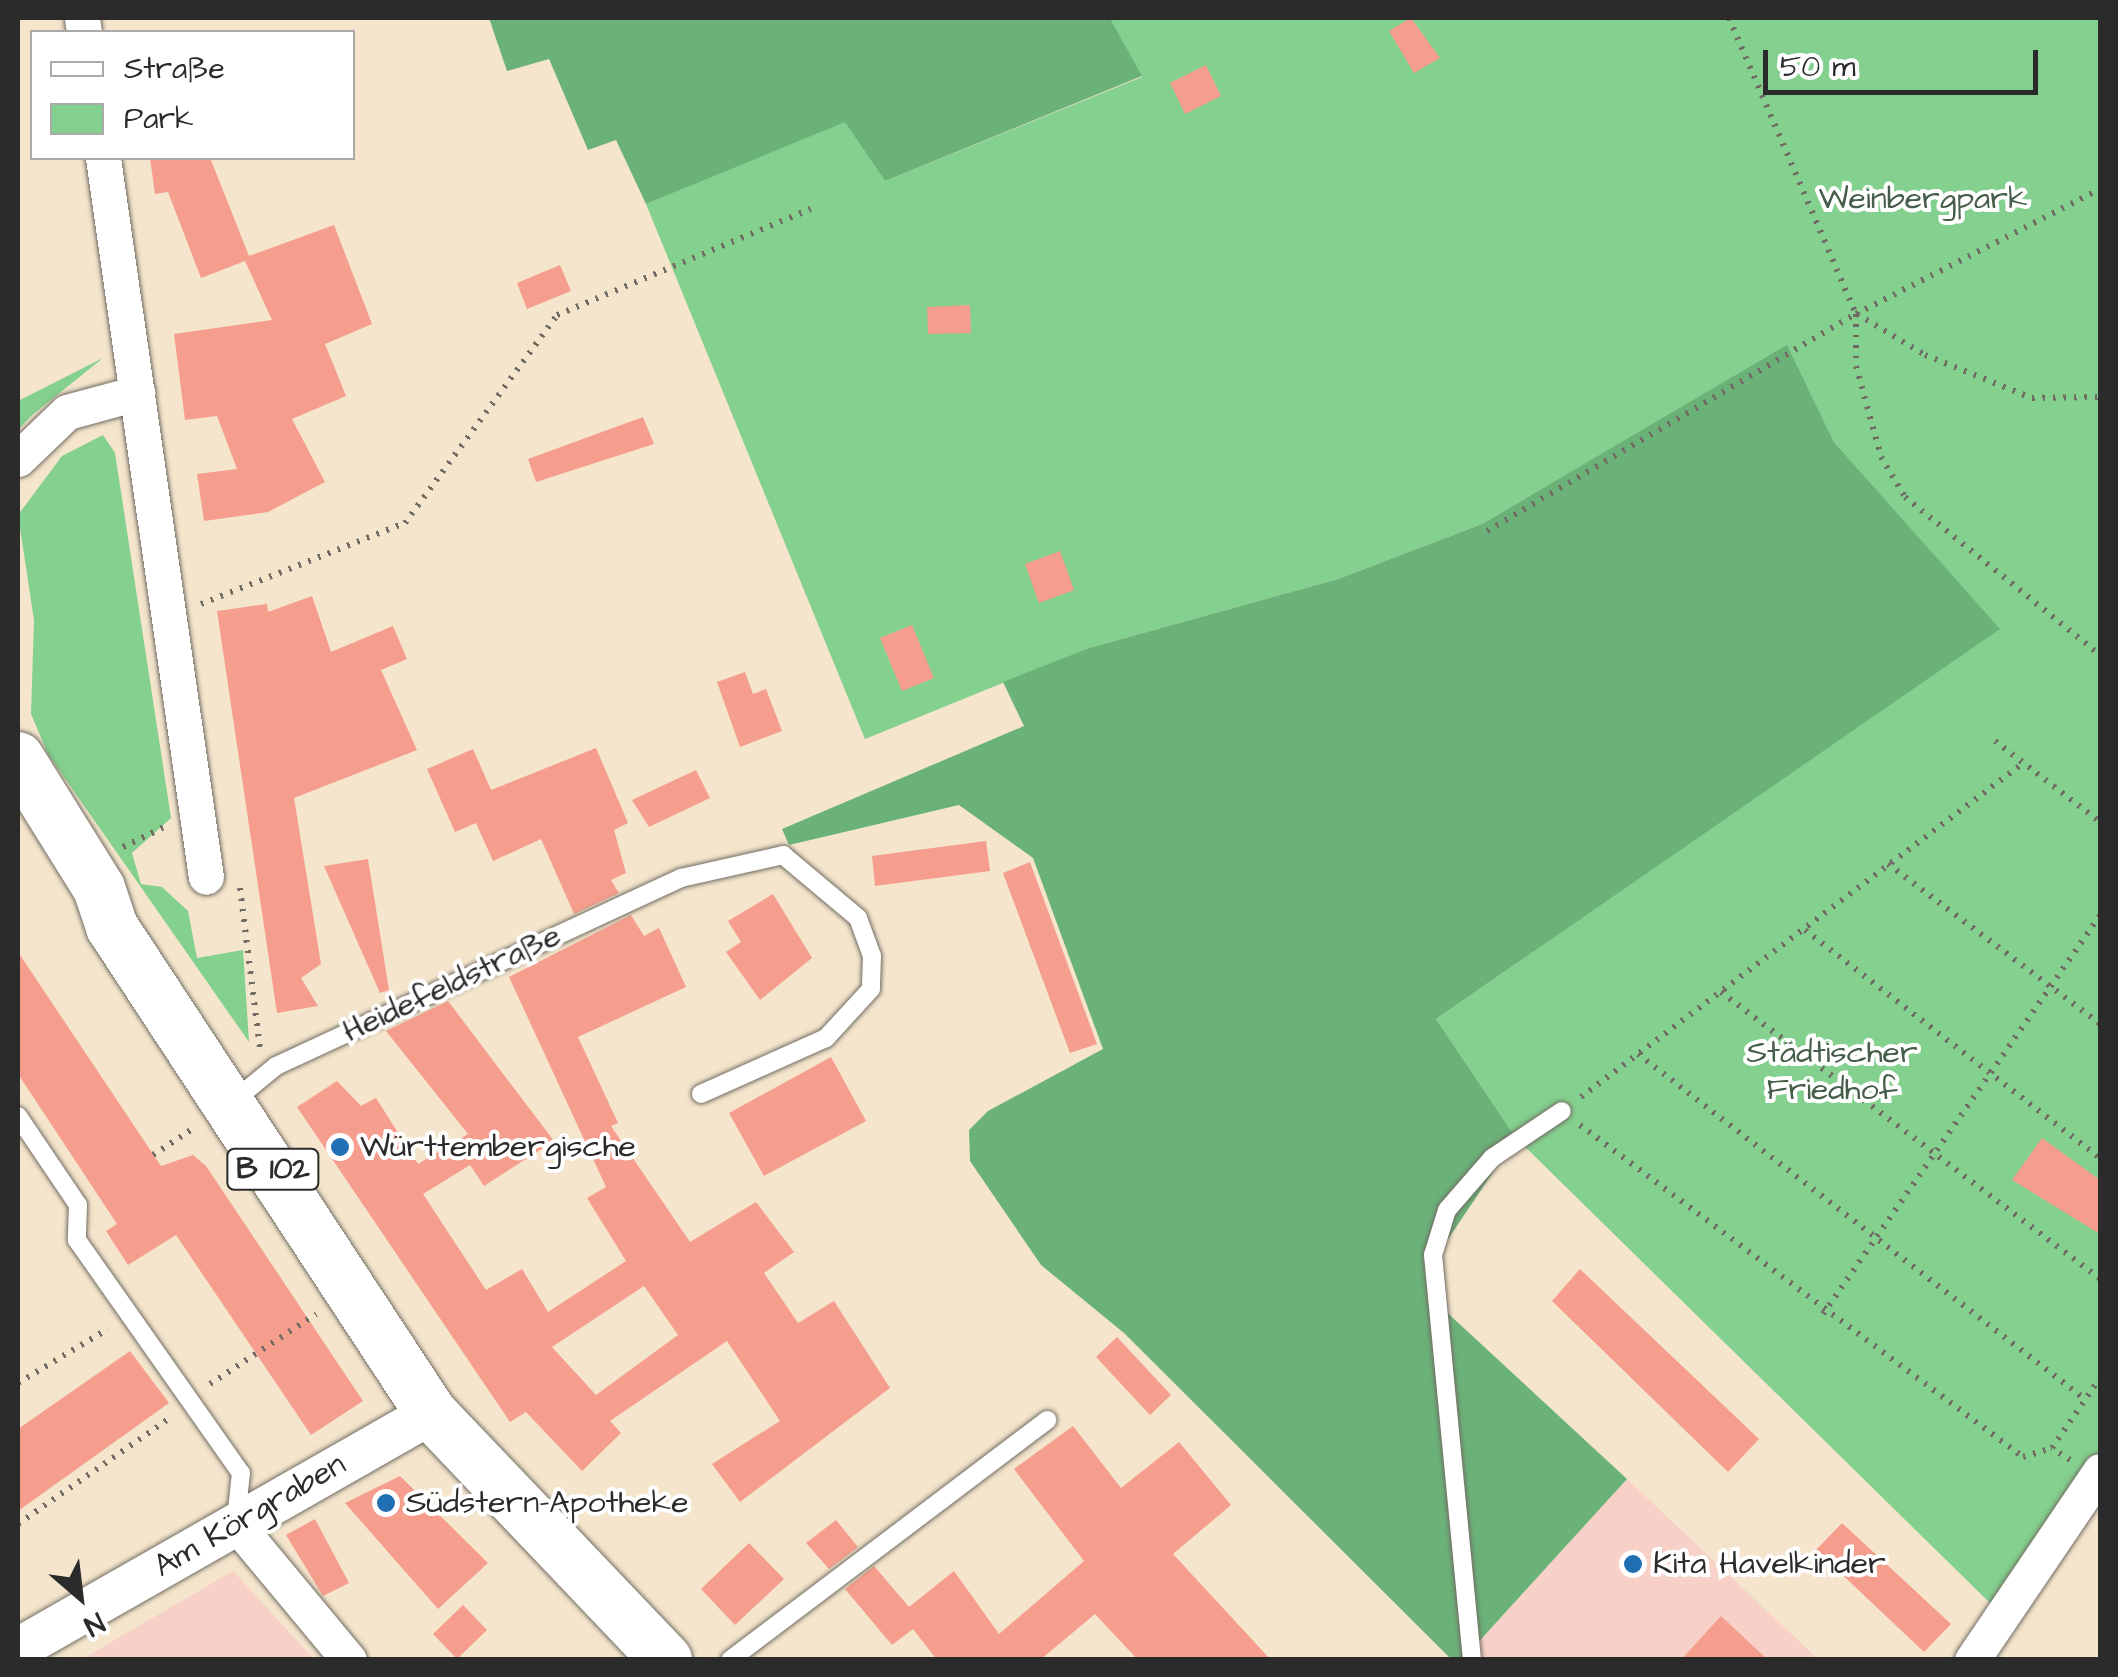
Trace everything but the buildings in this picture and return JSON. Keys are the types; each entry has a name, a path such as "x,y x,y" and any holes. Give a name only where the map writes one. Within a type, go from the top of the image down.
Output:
{"main road":[{"name":"B 102","path":"18,758 86,866 112,927 231,1103 430,1413 666,1660"},
{"name":"B 102","path":"18,826 72,899 112,927"}],"street":[{"path":"102,160 206,877"},
{"path":"18,459 67,412 137,392"},
{"name":"Am Körgraben","path":"18,1650 430,1413"},
{"path":"1972,1660 2098,1474"},
{"path":"236,1524 349,1660"}],"lane":[{"name":"Heidefeldstraße","path":"231,1103 276,1066 680,878 783,855 858,918 872,956 871,990 846,1022 700,1094"},
{"path":"1472,1660 1433,1255 1447,1210 1492,1158 1562,1111"},
{"path":"18,1116 78,1205 77,1240 242,1473 236,1524"},
{"path":"730,1660 1047,1420"}],"path":[{"path":"1729,18 1856,314 1856,366 1882,458 1905,497 2100,655"},
{"path":"1487,531 1856,314 2100,189"},
{"path":"168,613 250,590 405,523 546,322 811,210"},
{"path":"1856,314 1926,355 2032,398 2100,397"},
{"path":"1995,740 2100,822"},
{"path":"2022,764 1562,1111 1823,1314 2023,1457 2052,1448 2100,1378"},
{"path":"86,866 168,825 206,877 241,888 260,1052 231,1103"},
{"path":"1888,864 2100,1024"},
{"path":"1823,1314 2100,916"},
{"path":"1805,930 2100,1158"},
{"path":"1721,992 1933,1157 2100,1279"},
{"path":"1638,1054 2086,1400"},
{"path":"18,1384 130,1314"},
{"path":"2052,1448 2098,1474"}],"shaded area":[{"name":"Kita Havelkinder","path":"1627,1479 1818,1659 1482,1660 1472,1649"},
{"path":"233,1571 314,1659 82,1659"}],"green space":[{"path":"489,18 1110,18 1142,76 885,181 845,122 646,204 616,140 588,150 549,59 507,71"},
{"path":"1110,18 2100,18 2100,1450 1992,1605 1516,1138 1436,1019 1999,629 1834,442 1787,346 1482,524 1338,579 1089,648 865,739 646,204 845,121 885,181 1142,77"},
{"path":"1787,345 1834,442 2000,629 1436,1019 1516,1138 1436,1257 1440,1306 1627,1479 1463,1659 1451,1659 1124,1333 1041,1265 970,1161 969,1130 988,1111 1103,1049 1033,858 959,805 789,845 782,829 1024,726 1003,682 1089,648 1338,579 1482,524"},
{"path":"103,358 31,416 18,430 18,401"},
{"path":"103,435 115,453 171,818 132,853 141,884 162,887 188,911 197,958 243,950 249,1042 48,754 31,714 34,620 18,515 62,456"}],"place":[{"name":"Württembergische","path":"340,1147"},
{"name":"Südstern-Apotheke","path":"386,1503"},
{"name":"Kita Havelkinder","path":"1633,1564"}],"park label":[{"name":"Weinbergpark","path":"1923,199"},
{"name":"Städtischer Friedhof","path":"1832,1072"}]}
